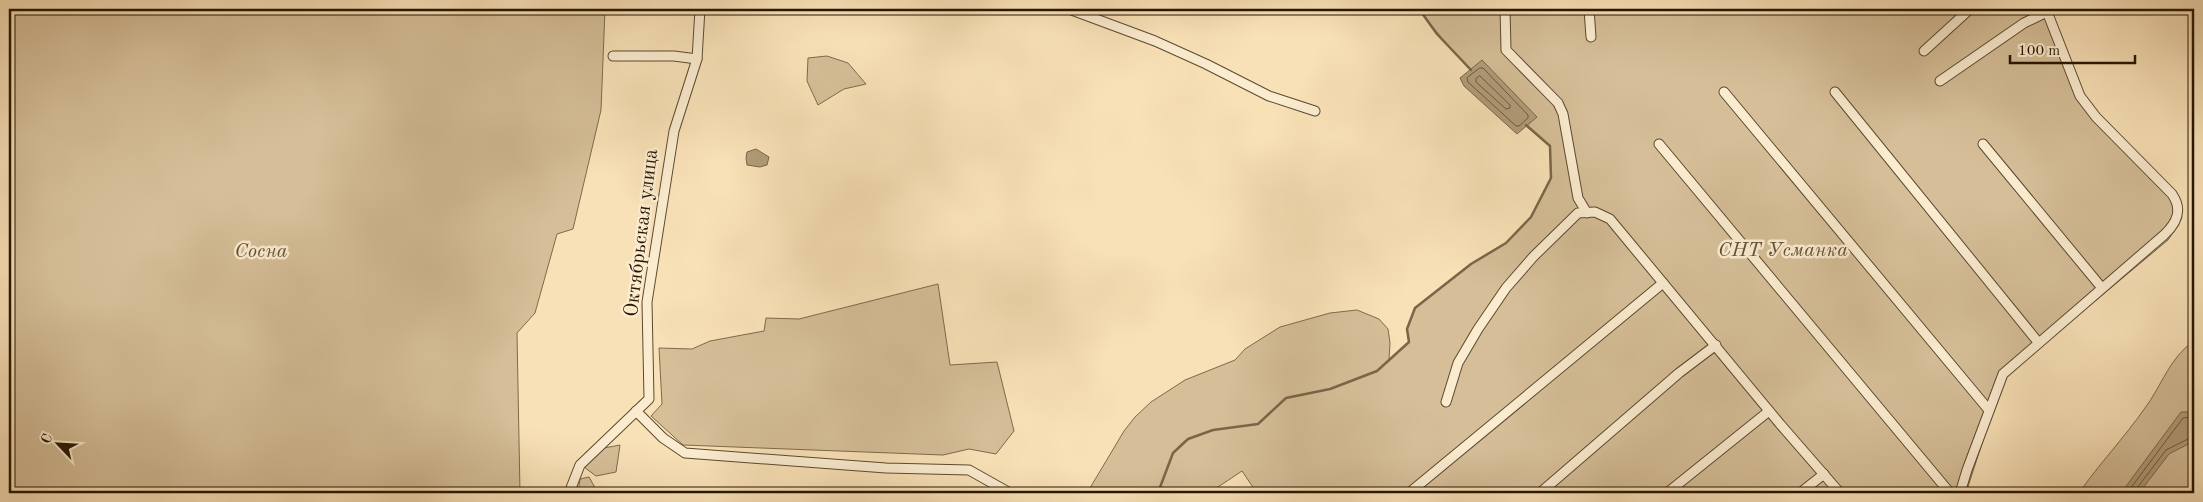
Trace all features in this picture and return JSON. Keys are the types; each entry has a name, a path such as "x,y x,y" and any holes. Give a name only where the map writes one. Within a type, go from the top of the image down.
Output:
{"street":[{"name":"Октябрьская улица","path":"569,493 580,465 649,399 647,302 674,131 697,59 700,9"},
{"path":"1069,9 1099,19 1206,64 1269,96 1314,111"},
{"path":"1099,19 1103,9"},
{"path":"1505,9 1506,50 1558,103 1563,114 1578,198 1586,213"},
{"path":"1589,9 1591,37"},
{"path":"1924,50 1970,9"},
{"path":"1940,81 2046,10 2080,96 2096,117 2177,202 2179,211 2170,230 2003,374 1988,409 1960,493"},
{"path":"613,56 674,56 697,59"},
{"path":"1724,92 1988,409"},
{"path":"1835,92 2038,342"},
{"path":"1659,144 1950,493"},
{"path":"1982,144 2102,288"},
{"path":"1446,402 1458,363 1506,288 1533,257 1578,213 1596,212 1610,219 1716,345 1769,412 1840,493"},
{"path":"1410,493 1663,283"},
{"path":"1540,493 1679,373 1716,345"},
{"path":"636,411 663,438 685,453 886,468 969,470 1010,493"},
{"path":"1667,493 1769,412"},
{"path":"1800,493 1824,474"}],"green space":[{"name":"Сосна","path":"9,9 605,9 601,110 573,229 557,234 535,313 517,333 520,493 9,493"},
{"name":"СНТ Усманка","path":"1419,9 2048,9 2082,94 2098,115 2180,200 2180,216 2177,226 2168,240 2003,378 1966,493 1257,493 1242,471 1209,493 1087,493 1124,431 1151,402 1185,380 1235,360 1245,349 1280,327 1330,313 1357,310 1379,319 1388,329 1390,343 1389,360 1409,342 1407,329 1415,308 1471,264 1506,243 1531,217 1551,178 1550,146 1464,64"},
{"path":"827,56 848,63 866,84 844,89 818,105 807,81 808,58"},
{"path":"938,284 950,365 997,362 1014,431 996,454 969,449 943,455 683,445 651,416 662,404 659,348 692,349 710,341 764,331 766,318 799,319"},
{"path":"2194,341 2194,484 2185,493 2079,493 2145,408 2172,363"},
{"path":"620,445 616,472 596,476 584,467 604,448"},
{"path":"589,477 598,493 578,493 580,479"}],"water":[{"path":"1482,60 1537,117 1517,134 1464,86 1460,78"},
{"path":"756,149 769,157 767,165 760,167 747,165 747,152"},
{"path":"2181,412 2194,412 2194,441 2169,454 2139,493 2121,493"}],"waterway":[{"path":"1419,9 1437,34 1471,70"},
{"path":"1156,493 1159,490 1173,453 1188,439 1213,430 1258,424 1286,398 1330,389 1377,371 1409,342 1407,329 1415,308 1471,264 1506,243 1531,217 1551,178 1550,146 1526,125"}]}
